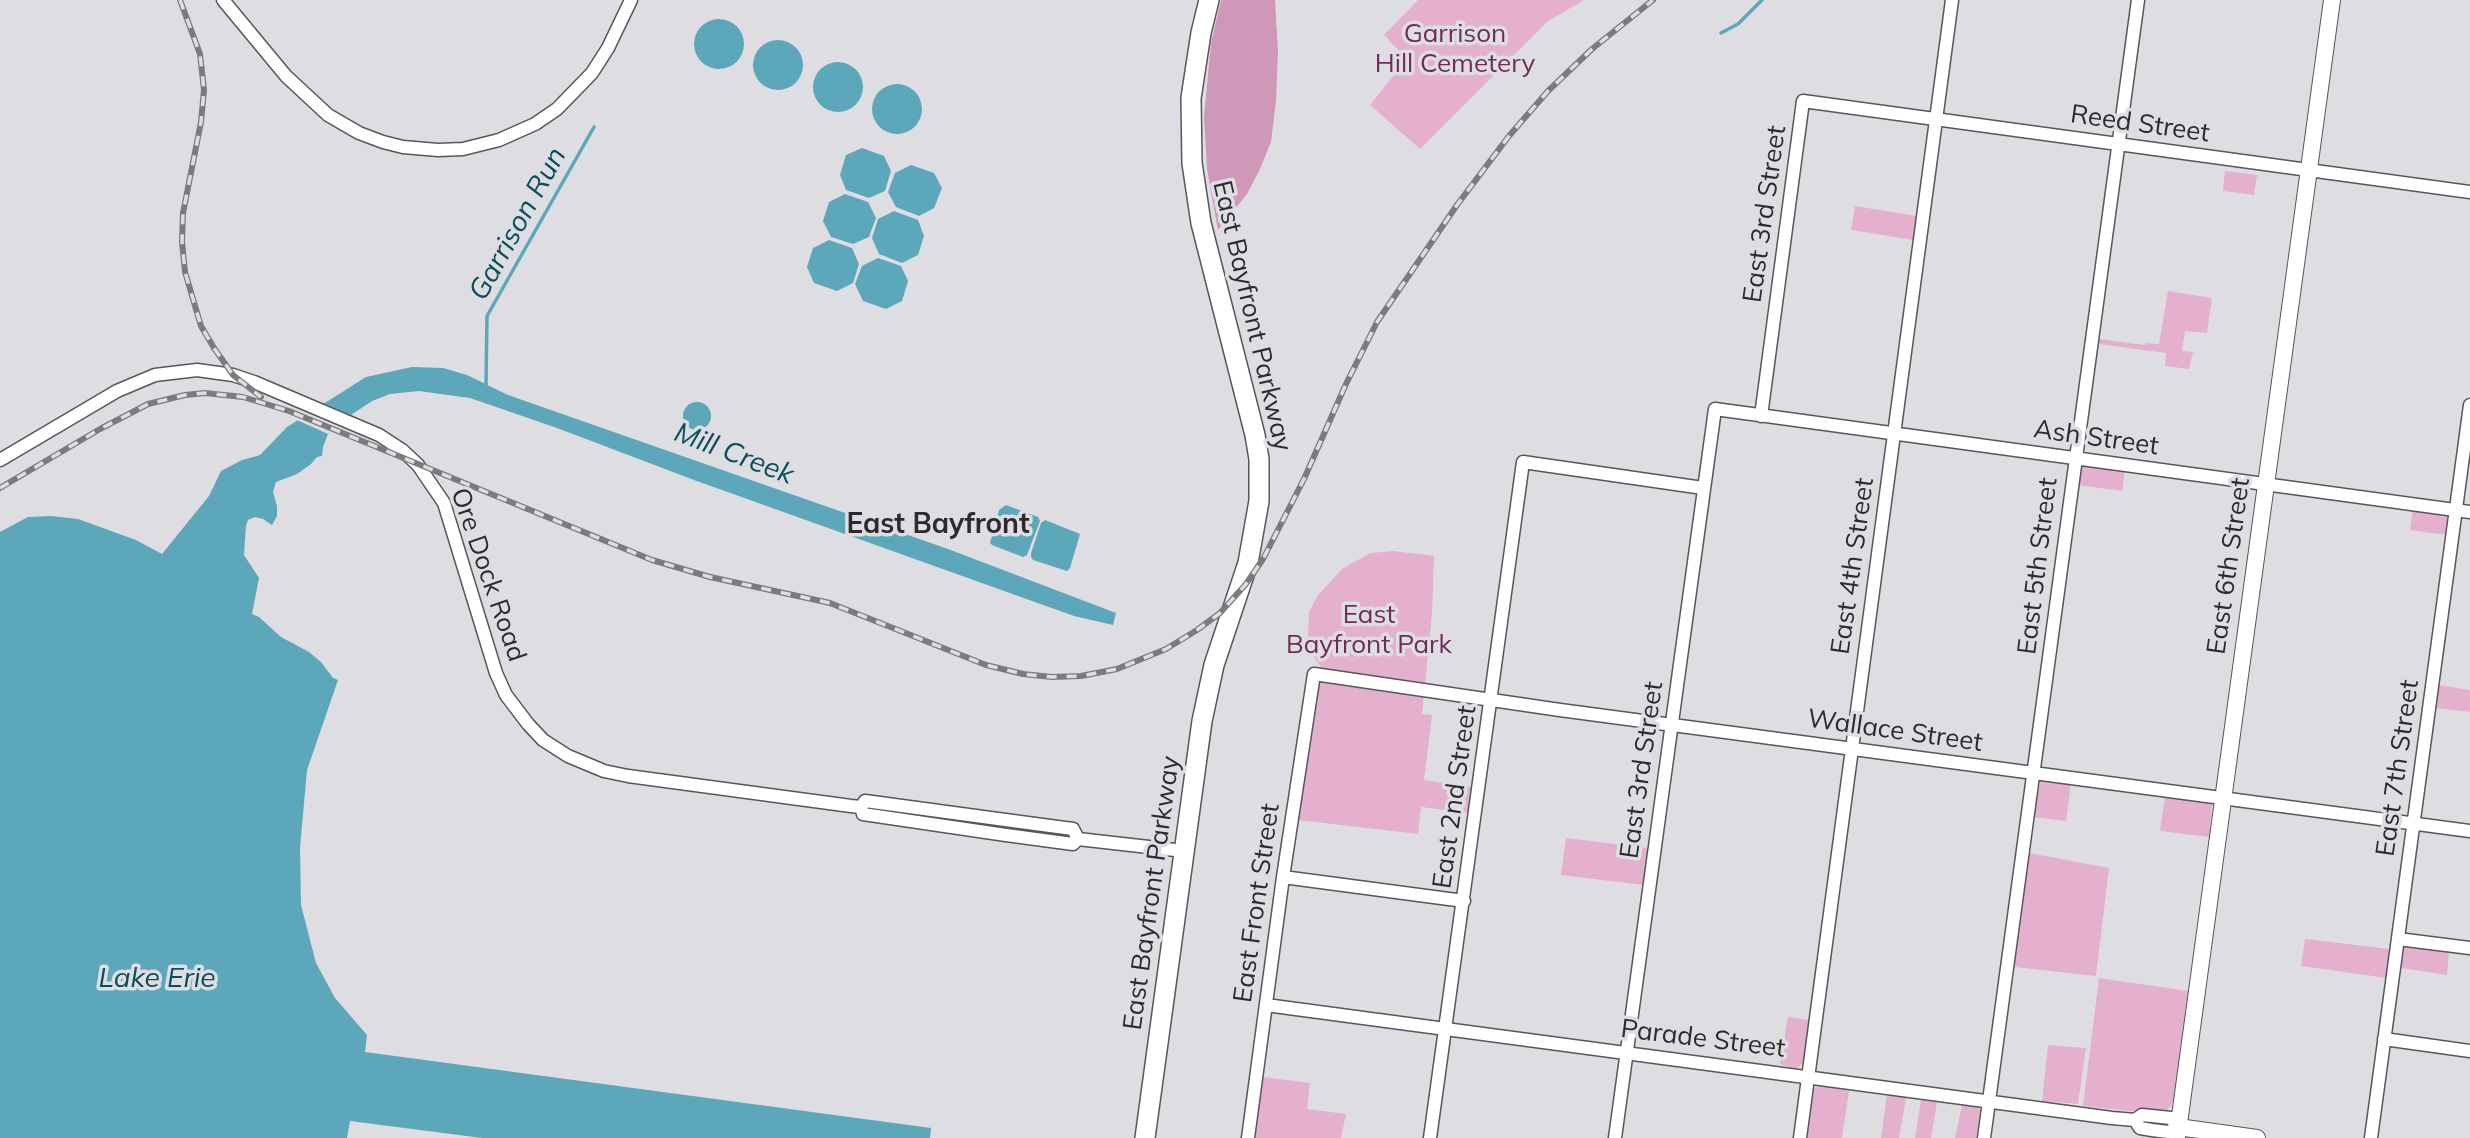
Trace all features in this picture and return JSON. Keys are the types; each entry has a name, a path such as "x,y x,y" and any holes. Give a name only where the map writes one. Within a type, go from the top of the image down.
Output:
{"highway":[{"name":"East Bayfront Parkway","path":"1145,1138 1207,692 1250,553 1256,526 1260,480 1255,435 1201,223 1192,163 1191,98 1209,0"}],"main road":[{"name":"East 6th Street","path":"2178,1133 2332,0"},
{"name":"Parade Street","path":"2178,1133 2258,1138"}],"street":[{"path":"223,0 293,84 334,120 383,142 422,150 448,150 486,144 509,136 535,124 557,108 580,88 597,65 631,0"},
{"name":"East 4th Street","path":"1800,1138 1952,0"},
{"name":"East 5th Street","path":"1984,1138 2138,0"},
{"name":"Reed Street","path":"1803,101 2470,191"},
{"name":"East 3rd Street","path":"1761,416 1803,101"},
{"name":"Ore Dock Road","path":"0,460 132,384 155,375 174,371 207,371 233,376 379,435 402,450 418,465 444,503 496,673 506,695 528,724 555,749 588,766 628,776 861,807 863,814 1006,835 1073,844 1078,839 1184,851"},
{"name":"East 7th Street","path":"2371,1138 2470,405"},
{"name":"East 3rd Street","path":"1615,1138 1715,409"},
{"name":"Ash Street","path":"1715,409 2470,512"},
{"name":"East 2nd Street","path":"1430,1138 1523,462 1703,488"},
{"name":"Wallace Street","path":"1314,674 2470,831"},
{"name":"East Front Street","path":"1248,1138 1283,877 1314,674"},
{"path":"1283,877 1464,901"},
{"path":"2398,939 2470,948"},
{"name":"Parade Street","path":"1266,1005 2134,1120 2142,1115 2171,1118 2178,1133"},
{"path":"2384,1039 2470,1051"}],"green space":[{"name":"Garrison Hill Cemetery","path":"1418,0 1584,0 1548,21 1420,149 1370,105 1407,59 1384,35"},
{"path":"2225,171 2257,175 2254,195 2223,191"},
{"path":"1855,206 1917,216 1914,240 1851,230"},
{"path":"2168,291 2212,298 2207,333 2185,331 2182,351 2193,352 2189,369 2165,366 2166,353 2098,344 2099,339 2145,345 2159,344"},
{"path":"2083,464 2125,470 2122,491 2078,485"},
{"path":"2413,509 2445,512 2449,515 2446,535 2410,530"},
{"name":"East Bayfront Park","path":"1394,551 1434,556 1432,614 1422,714 1432,715 1424,780 1472,787 1469,813 1421,807 1418,834 1298,820 1321,667 1312,654 1308,637 1309,612 1318,595 1343,568 1371,553"},
{"path":"2439,685 2470,690 2470,712 2436,708"},
{"path":"2041,779 2071,783 2066,821 2033,817"},
{"path":"2165,796 2212,803 2209,837 2160,831"},
{"path":"1566,838 1648,848 1643,885 1561,875"},
{"path":"2029,853 2109,868 2096,976 2014,967"},
{"path":"2305,939 2390,949 2387,978 2301,966"},
{"path":"2405,945 2449,950 2447,975 2401,968"},
{"path":"2099,978 2188,991 2174,1097 2166,1111 2131,1111 2083,1106"},
{"path":"1788,1017 1809,1020 1803,1063 1796,1069 1780,1064"},
{"path":"2048,1045 2086,1048 2078,1104 2042,1101"},
{"path":"1263,1077 1310,1083 1307,1109 1346,1114 1341,1138 1255,1138"},
{"path":"1820,1084 1849,1091 1842,1138 1807,1138 1814,1089"},
{"path":"1887,1095 1906,1098 1899,1138 1881,1138"},
{"path":"1921,1100 1937,1102 1931,1138 1915,1138"},
{"path":"1962,1105 1975,1105 1980,1110 1976,1138 1955,1138"}],"shaded area":[{"path":"1221,0 1275,0 1278,52 1271,142 1247,194 1218,230 1207,169 1204,117 1211,43"}],"water":[{"path":"719,19 737,26 744,44 737,62 719,69 701,62 694,44 701,26"},
{"path":"778,40 796,47 803,65 796,83 778,90 760,83 753,65 760,47"},
{"path":"828,63 848,63 862,77 862,97 848,111 828,111 814,97 814,77"},
{"path":"887,85 907,85 921,99 921,119 907,133 887,133 873,119 873,99"},
{"path":"862,148 884,156 891,171 885,191 869,198 846,190 840,175 846,155"},
{"path":"911,165 934,173 942,188 934,208 919,216 896,207 888,192 895,173"},
{"path":"845,194 868,202 876,218 869,237 853,244 831,237 823,221 829,202"},
{"path":"894,211 918,220 924,236 918,255 902,263 879,254 872,238 878,219"},
{"path":"829,240 852,248 859,264 853,283 837,291 814,283 807,267 813,248"},
{"path":"878,258 901,266 908,281 902,301 886,309 863,301 855,284 862,266"},
{"name":"Lake Erie","path":"412,367 443,368 467,375 508,395 948,549 1116,613 1113,625 1074,616 470,398 419,391 390,394 372,401 351,415 328,434 322,456 317,457 297,474 276,482 273,492 277,516 272,525 255,517 248,520 244,555 259,578 252,614 281,637 309,652 338,680 307,770 300,848 301,905 316,963 335,998 367,1035 365,1052 931,1128 930,1138 482,1138 350,1121 347,1138 0,1138 0,532 28,517 78,519 136,540 162,554 209,496 221,471 242,460 260,455 287,427 366,377"},
{"path":"697,402 707,406 711,416 707,426 697,430 687,426 683,416 687,406"},
{"path":"1006,505 1038,517 1040,521 1027,555 1023,557 990,543 999,510"},
{"path":"1045,520 1080,534 1067,571 1031,557 1041,523"}],"pier":[{"path":"325,404 351,415 328,434 297,420"}],"waterway":[{"name":"Garrison Run","path":"1721,33 1738,24 1762,0"},
{"name":"Garrison Run","path":"486,384 487,316 594,127"}],"railway":[{"path":"180,0 200,54 204,90 201,122 183,213 185,272 201,326 214,348 233,375 261,397"},
{"path":"0,488 148,404 205,393 243,397 289,411 652,560 710,577 830,603 986,665 1023,674 1052,677 1081,676 1117,669 1166,649 1197,630 1220,613 1246,584 1263,559 1304,479 1377,322 1457,205 1509,136 1548,91 1592,49 1653,0"}],"district":[{"name":"East Bayfront","path":"938,525"}],"water label":[{"name":"Mill Creek","path":"734,454"}]}
